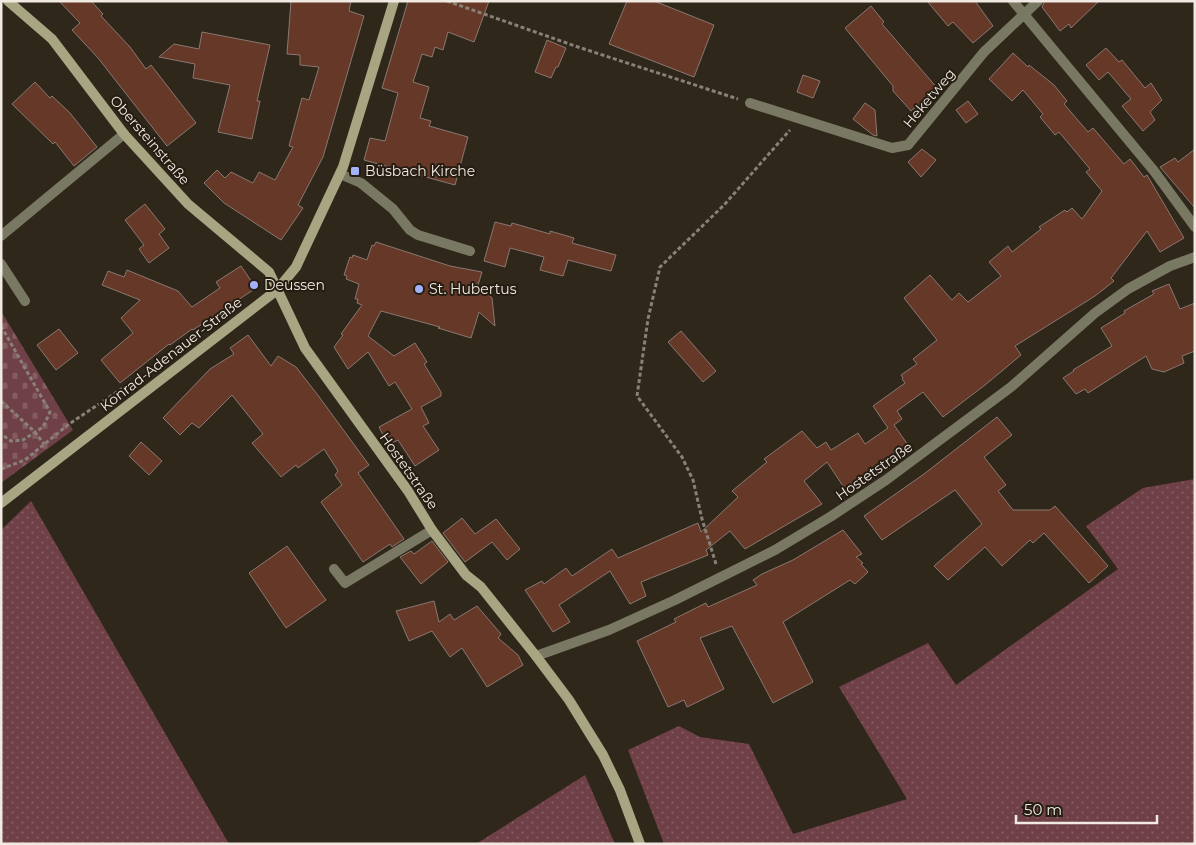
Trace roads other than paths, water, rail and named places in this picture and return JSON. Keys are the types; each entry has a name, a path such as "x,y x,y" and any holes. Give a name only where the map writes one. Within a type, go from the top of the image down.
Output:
{"street":[{"name":"Obersteinstraße","path":"8,1 52,39 124,134 188,204 269,272 277,290"},
{"name":"Konrad-Adenauer-Straße","path":"1,503 277,290 296,267 340,174 394,1"},
{"path":"1013,1 1154,170 1195,227"},
{"name":"Heketweg","path":"750,103 892,148 908,145 984,52 1038,1"},
{"path":"1,236 124,134"},
{"path":"340,174 361,183 393,209 410,230 418,235 470,251"},
{"name":"Hostetstraße","path":"536,656 609,630 775,550 830,517 886,480 1011,387 1095,313 1128,288 1170,266 1195,257"},
{"path":"1,264 25,301"},
{"name":"Hostetstraße","path":"277,290 305,348 408,491 432,530 466,575 481,587 569,700 603,755 620,790 640,844"},
{"path":"334,569 346,583 432,530"}],"place":[{"name":"Büsbach Kirche","path":"355,171"},
{"name":"Deussen","path":"254,285"},
{"name":"St. Hubertus","path":"419,289"}]}
